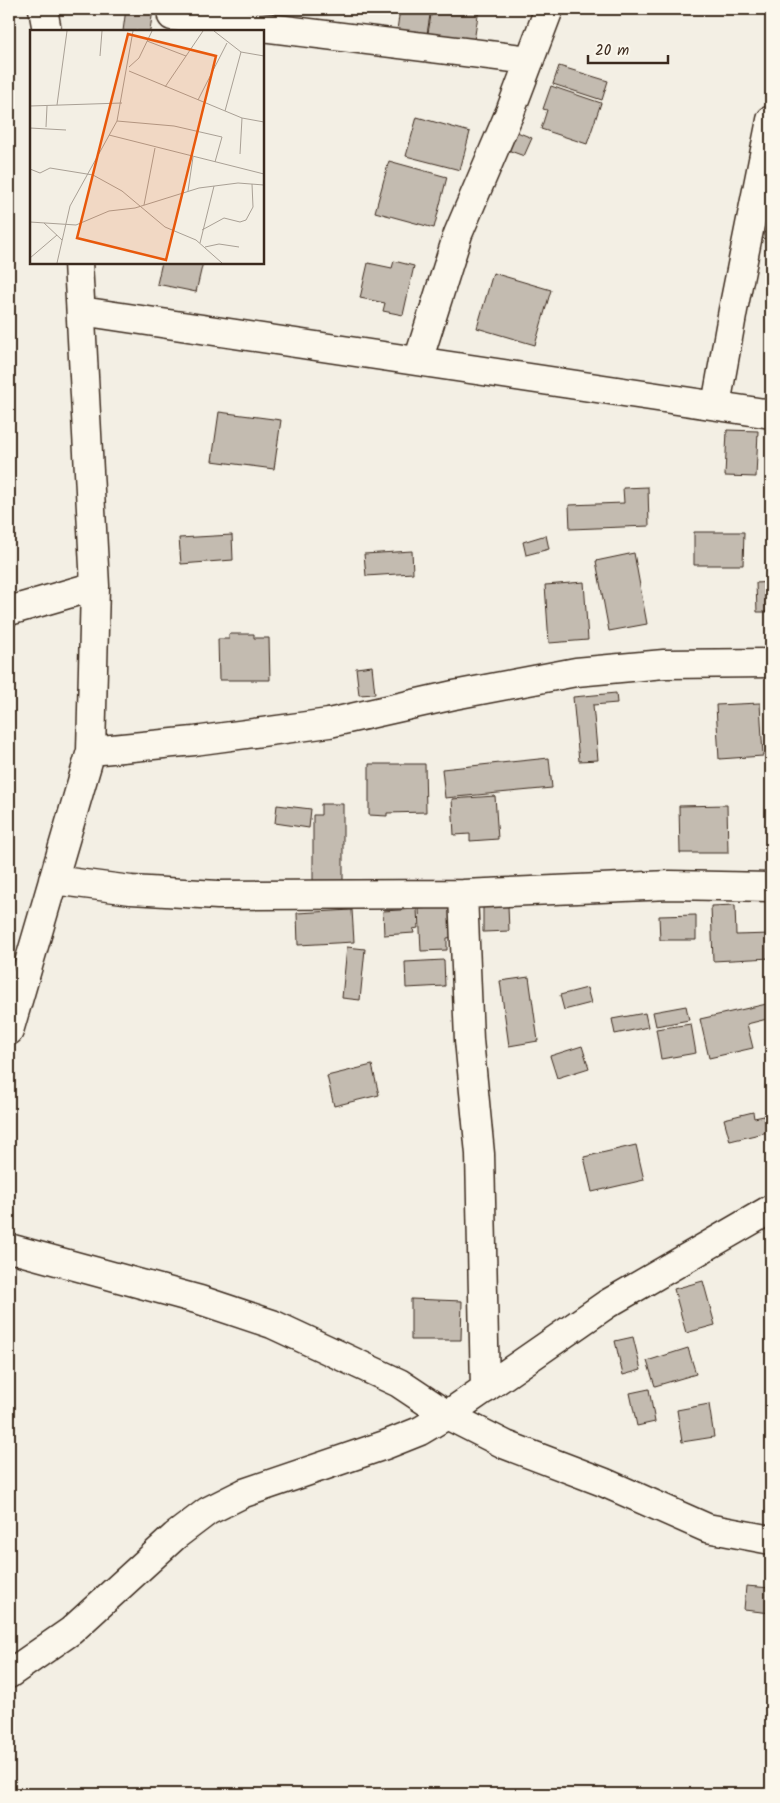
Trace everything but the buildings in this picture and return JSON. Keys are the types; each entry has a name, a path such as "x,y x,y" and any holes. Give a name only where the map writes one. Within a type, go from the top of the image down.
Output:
{"street":[{"path":"44,9 46,30"},
{"path":"418,361 458,234 530,60 548,9"},
{"path":"172,19 530,60"},
{"path":"716,405 771,120"},
{"path":"9,1031 91,751 95,586 81,311 82,266"},
{"path":"81,311 771,414"},
{"path":"9,611 95,586"},
{"path":"91,751 194,741 329,722 576,672 664,664 771,663"},
{"path":"53,880 132,890 218,895 463,894 670,885 771,887"},
{"path":"463,894 469,1040 480,1154 485,1389"},
{"path":"9,1674 71,1631 175,1536 208,1511 244,1493 385,1445 420,1431 447,1415 607,1304 771,1209"},
{"path":"9,1248 200,1300 272,1324 399,1383 447,1415 506,1445 604,1482 707,1528 771,1540"}]}
